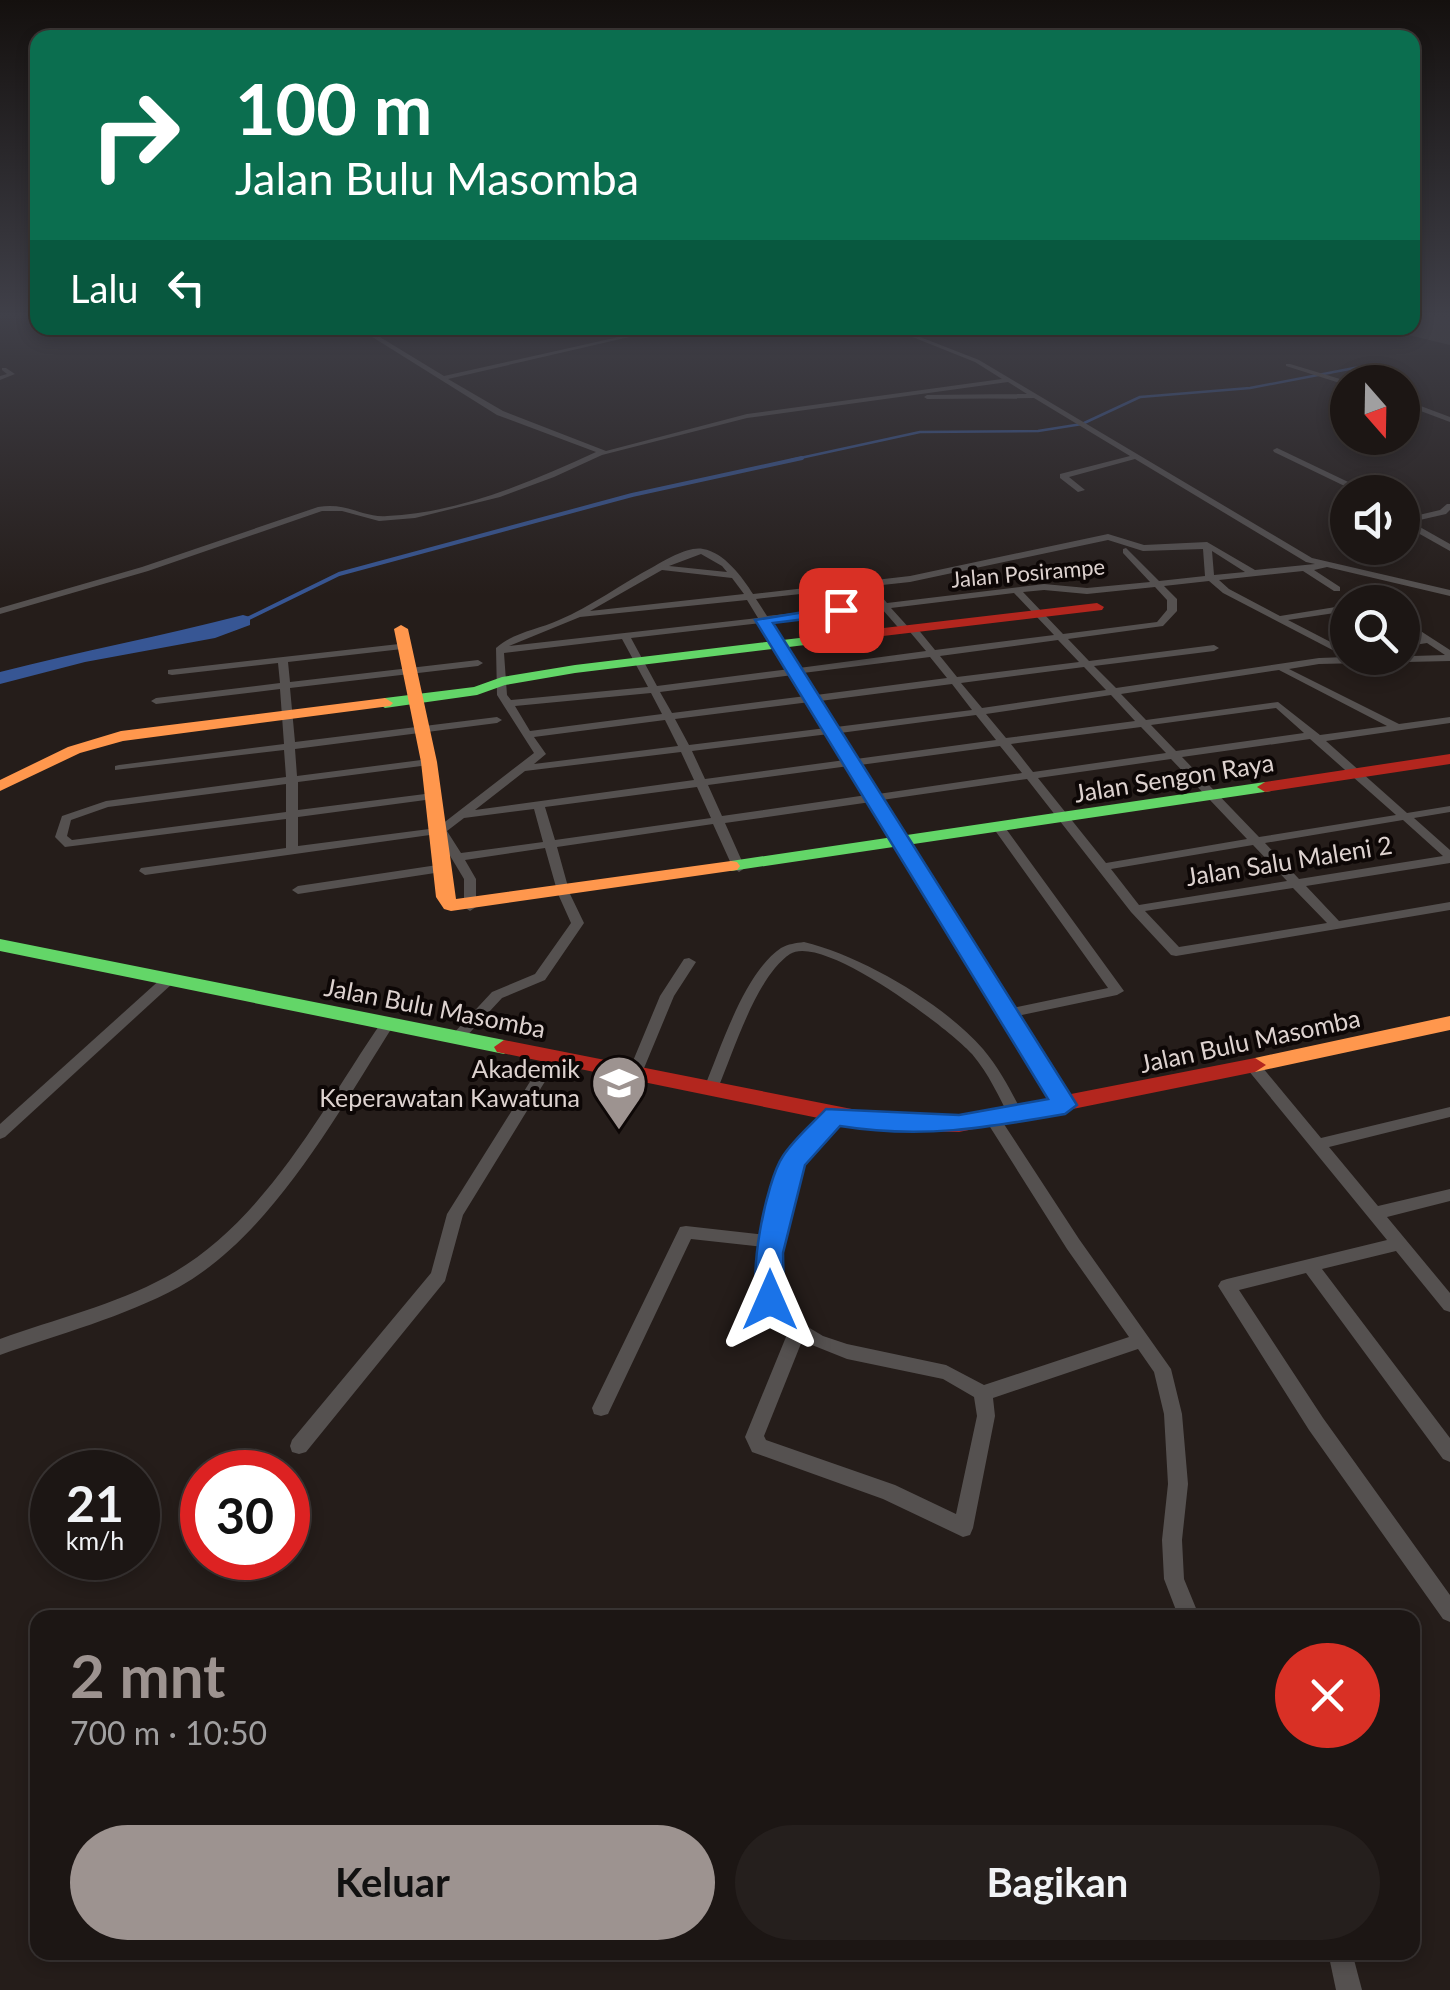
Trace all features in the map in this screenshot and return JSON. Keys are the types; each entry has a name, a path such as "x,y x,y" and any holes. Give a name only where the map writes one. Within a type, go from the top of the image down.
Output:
{"street":[{"path":"494,409 602,452 618,452 748,416 794,409"},
{"path":"1058,409 1323,566 1450,593"},
{"path":"1420,409 1450,420"},
{"path":"1277,450 1330,476"},
{"path":"0,611 145,569 321,509 349,506 372,518 395,518 504,491 602,452"},
{"path":"1081,490 1063,476 1136,457"},
{"path":"1420,515 1444,512 1450,506"},
{"path":"1420,530 1450,548"},
{"path":"576,616 868,586 956,572 1101,537 1144,548 1207,545 1253,574"},
{"path":"1207,545 1210,576 1256,610 1282,618 1330,645"},
{"path":"452,863 441,834 458,815 540,754 506,704 499,650 509,642 576,616 615,590 697,550 722,561 750,597 1065,1105"},
{"path":"506,704 652,690 1160,624 1173,603 1157,580 1126,551"},
{"name":"Jalan Posirampe","path":"499,650 1017,590 1051,587 1081,591 1157,580 1323,566"},
{"path":"664,568 736,576"},
{"path":"1304,568 1331,585"},
{"path":"868,586 934,654 1173,951 1184,954 1450,906"},
{"path":"1017,590 1336,925"},
{"path":"0,786 96,741 477,691 502,681 638,661 1097,607"},
{"path":"1282,618 1330,611"},
{"path":"1420,634 1450,656"},
{"path":"625,635 686,750 739,868"},
{"path":"172,672 283,660 404,638 429,762 436,831 452,863"},
{"path":"1420,641 1429,640"},
{"path":"529,734 1214,648"},
{"path":"1420,657 1450,656"},
{"path":"283,660 292,779 292,851"},
{"path":"526,768 1116,694 1330,660"},
{"path":"156,701 478,663"},
{"path":"1284,670 1398,727"},
{"path":"458,815 1278,705 1450,858"},
{"path":"119,768 497,720"},
{"path":"298,890 548,844 1450,720"},
{"name":"Jalan Sengon Raya","path":"452,863 447,901 470,907 1450,760"},
{"path":"429,762 106,804 66,818 61,837 69,844 433,796"},
{"path":"458,1037 498,995 540,977 578,923 564,894 539,806"},
{"path":"1102,867 1450,809"},
{"path":"1000,829 1117,991 1008,1013"},
{"path":"145,871 436,831"},
{"name":"Jalan Salu Maleni 2","path":"1136,909 1450,858"},
{"name":"Jalan Bulu Masomba","path":"0,944 835,1116 928,1125 1016,1116 1450,1023"},
{"path":"711,1088 758,986 786,951 802,946 849,960 956,1030 993,1074 1016,1116"},
{"path":"635,1073 667,996 689,962"},
{"path":"0,1133 168,980"},
{"path":"0,1347 80,1320 191,1271 270,1198 388,1024"},
{"path":"299,1446 440,1276 455,1214 552,1057"},
{"path":"1253,1066 1446,1295"},
{"path":"1318,1144 1450,1112"},
{"path":"835,1116 793,1161 768,1262 774,1314 796,1332 945,1371 983,1393 1140,1341"},
{"path":"993,1120 1162,1369 1171,1402 1178,1484 1172,1540 1174,1579 1187,1610"},
{"path":"1376,1213 1450,1195"},
{"path":"601,1408 686,1232 773,1242"},
{"path":"1400,1243 1228,1288 1316,1424 1450,1612"},
{"path":"1309,1265 1450,1453"},
{"path":"796,1332 760,1414 754,1437 759,1446 852,1475 932,1509 962,1528 986,1416 983,1393"},
{"path":"1342,1960 1348,1990"}],"waterway":[{"path":"791,460 920,432 1038,431 1082,424 1115,409"},
{"path":"243,621 339,574 632,495 802,458"},
{"path":"0,678 83,656 215,632 243,621"}],"traffic: fast":[{"path":"385,703 477,691 502,681 575,669 841,637"},
{"path":"731,866 1265,787"},
{"path":"0,945 504,1047"}],"traffic: slow":[{"path":"401,629 429,762 445,897 451,905 731,866"},
{"path":"0,786 74,750 121,736 385,703"},
{"path":"1255,1065 1450,1023"}],"traffic: jam":[{"path":"841,637 1097,607"},
{"path":"1265,787 1450,759"},
{"path":"504,1047 877,1122 959,1124 1255,1065"}],"place":[{"name":"Akademik Keperawatan Kawatuna","path":"619,1132"}],"route":[{"path":"770,1300 769,1253 793,1161 798,1151 835,1116 877,1122 959,1124 1065,1105 762,620 841,610"}]}
